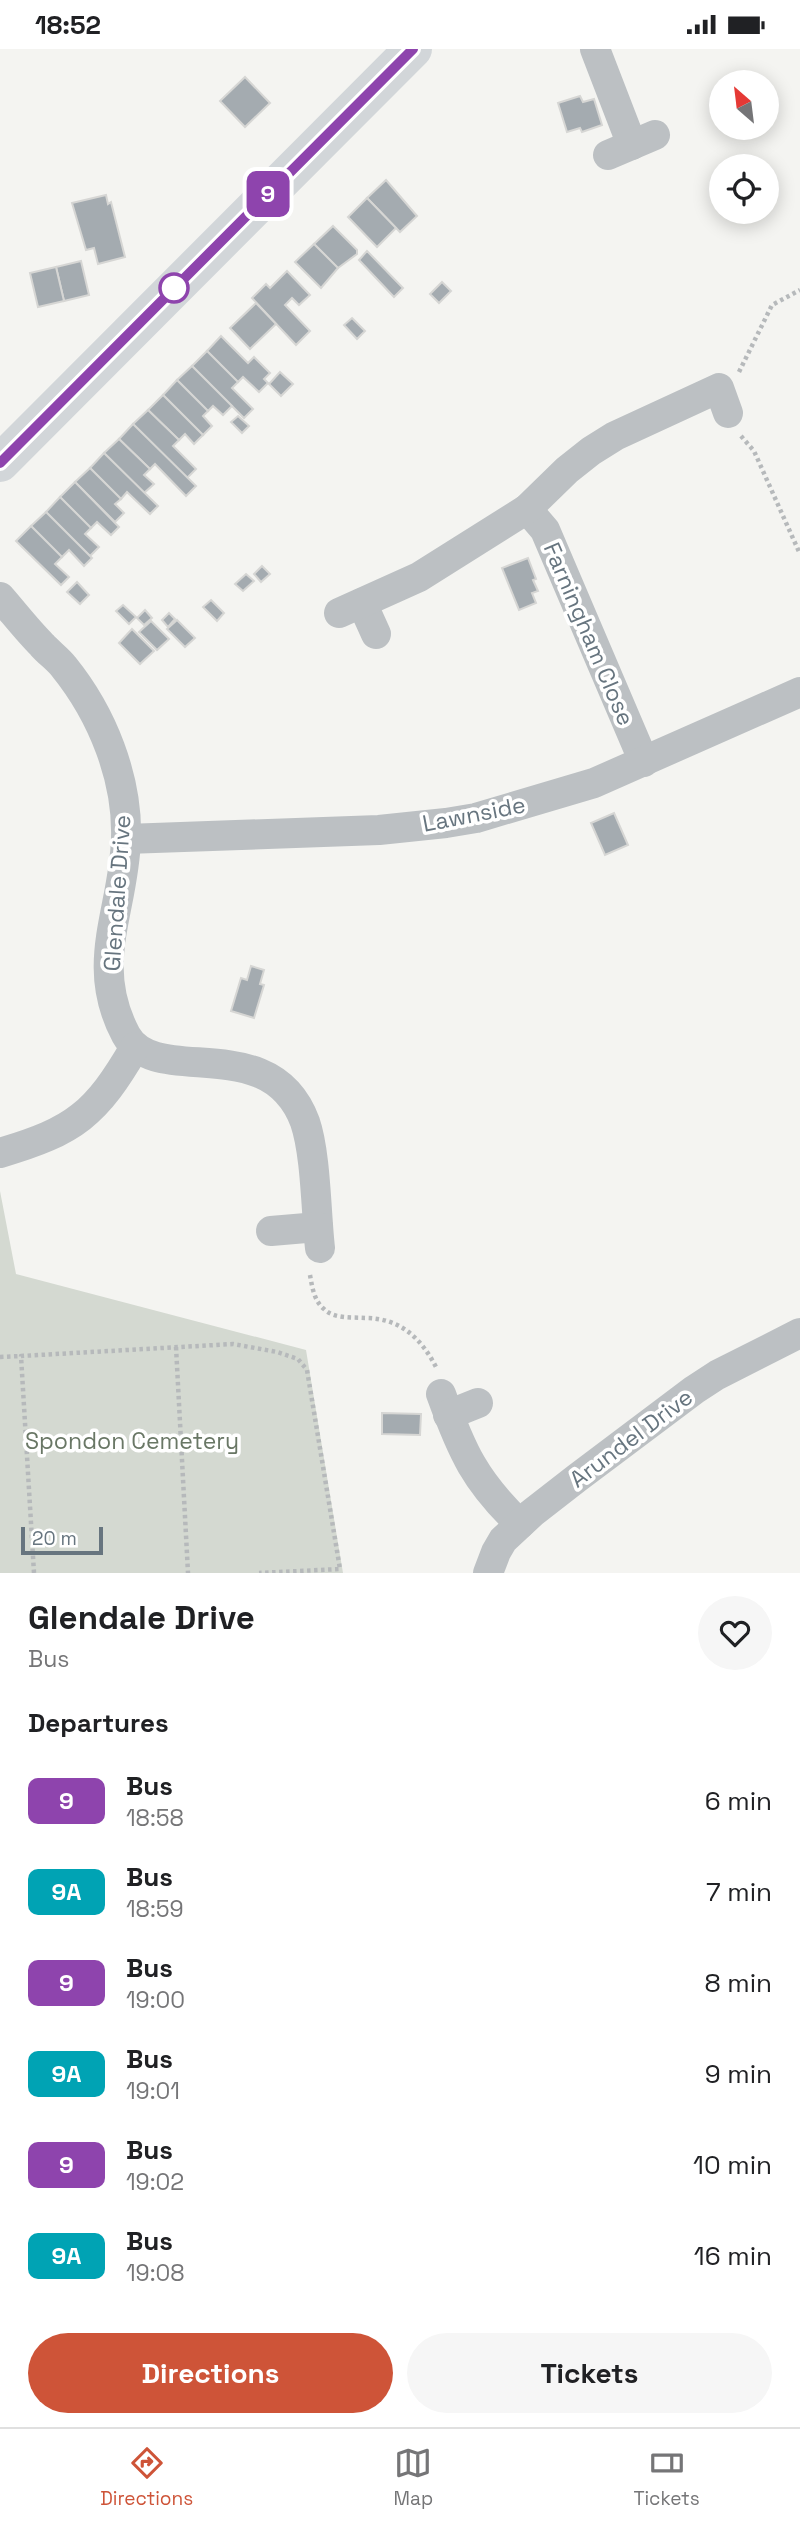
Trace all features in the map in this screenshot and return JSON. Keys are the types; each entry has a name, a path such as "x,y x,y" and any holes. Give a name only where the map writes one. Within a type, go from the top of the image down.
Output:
{"main road":[{"path":"0,463 413,49"}],"street":[{"path":"595,49 632,145"},
{"path":"376,634 350,608 419,577 527,509 567,470 615,436 724,400"},
{"name":"Farningham Close","path":"527,509 545,530 644,762"},
{"name":"Glendale Drive","path":"0,597 63,665 92,708 112,752 124,805 126,839 107,958 113,998 122,1025 135,1047"},
{"name":"Lawnside","path":"126,839 366,831 476,818 594,783 800,692"},
{"path":"0,1153 65,1129 79,1120 104,1097 135,1047 151,1056 247,1069 276,1082 295,1104 305,1123 311,1156 319,1237 271,1231"},
{"name":"Arundel Drive","path":"488,1573 503,1541 577,1478 694,1390 800,1333"},
{"path":"478,1403 445,1404 474,1471 520,1524"}],"path":[{"path":"800,290 772,305 724,400 737,431 754,451 800,554"},
{"path":"319,1237 321,1265 308,1265 314,1294 322,1308 336,1316 380,1319 418,1338 441,1378 445,1404"},
{"path":"0,1357 233,1344 298,1359 307,1370 340,1569 258,1573"},
{"path":"176,1347 188,1573"},
{"path":"21,1356 34,1573"}],"green space":[{"name":"Spondon Cemetery","path":"0,1191 16,1274 306,1350 343,1573 0,1573"}],"building":[{"path":"245,77 270,103 245,127 220,101"},
{"path":"580,96 583,102 594,99 602,125 582,132 580,128 567,132 558,103"},
{"path":"386,180 417,216 400,232 367,198"},
{"path":"106,195 108,204 111,202 125,257 98,264 94,248 86,250 72,203"},
{"path":"367,198 396,228 377,247 348,217"},
{"path":"333,226 357,250 357,254 338,268 314,244"},
{"path":"314,244 338,268 321,288 295,262"},
{"path":"367,251 403,288 394,297 359,260"},
{"path":"81,261 89,295 64,301 56,267"},
{"path":"56,267 64,301 38,307 30,273"},
{"path":"287,271 310,295 299,305 292,298 285,305 310,331 296,345 252,298 266,284 270,288"},
{"path":"442,282 451,291 439,303 430,294"},
{"path":"256,303 276,324 250,349 230,328"},
{"path":"352,318 365,331 357,339 344,325"},
{"path":"221,336 248,363 254,357 270,373 264,379 268,383 259,392 243,377 238,382 207,351"},
{"path":"207,351 238,382 232,388 253,409 244,418 192,366"},
{"path":"192,366 232,406 223,415 213,406 208,411 177,380"},
{"path":"280,372 293,384 281,396 269,384"},
{"path":"177,380 208,411 203,416 212,426 203,435 163,395"},
{"path":"163,395 203,435 194,444 185,434 179,440 148,410"},
{"path":"148,410 179,440 173,446 196,469 187,478 133,424"},
{"path":"238,416 249,426 242,433 231,422"},
{"path":"133,424 196,486 186,496 155,464 150,469 119,439"},
{"path":"119,439 150,469 144,475 154,484 144,493 104,453"},
{"path":"104,453 158,506 150,514 127,492 121,499 90,468"},
{"path":"90,468 121,499 115,504 124,513 115,522 75,482"},
{"path":"75,482 119,527 111,535 97,522 91,528 60,497"},
{"path":"60,497 91,528 85,534 99,547 90,556 46,512"},
{"path":"46,512 92,558 84,566 69,550 62,557 31,526"},
{"path":"31,526 62,557 55,564 69,577 61,585 16,541"},
{"path":"528,558 536,579 533,580 538,591 532,593 536,603 519,610 502,568"},
{"path":"262,566 270,574 261,582 254,574"},
{"path":"246,574 254,581 243,591 235,584"},
{"path":"77,582 89,595 80,604 67,592"},
{"path":"211,600 224,613 217,621 203,607"},
{"path":"123,605 136,617 129,624 116,611"},
{"path":"145,610 152,618 144,625 137,618"},
{"path":"169,613 175,619 168,627 162,620"},
{"path":"177,620 195,638 185,647 167,629"},
{"path":"151,621 169,639 157,650 139,632"},
{"path":"132,629 154,651 140,664 119,643"},
{"path":"614,813 628,845 605,855 591,823"},
{"path":"251,966 264,970 260,984 264,985 254,1018 231,1011 241,978 247,980"},
{"path":"382,1413 421,1414 420,1435 382,1434"}],"bus line":[{"name":"9","path":"0,463 413,49"}]}
